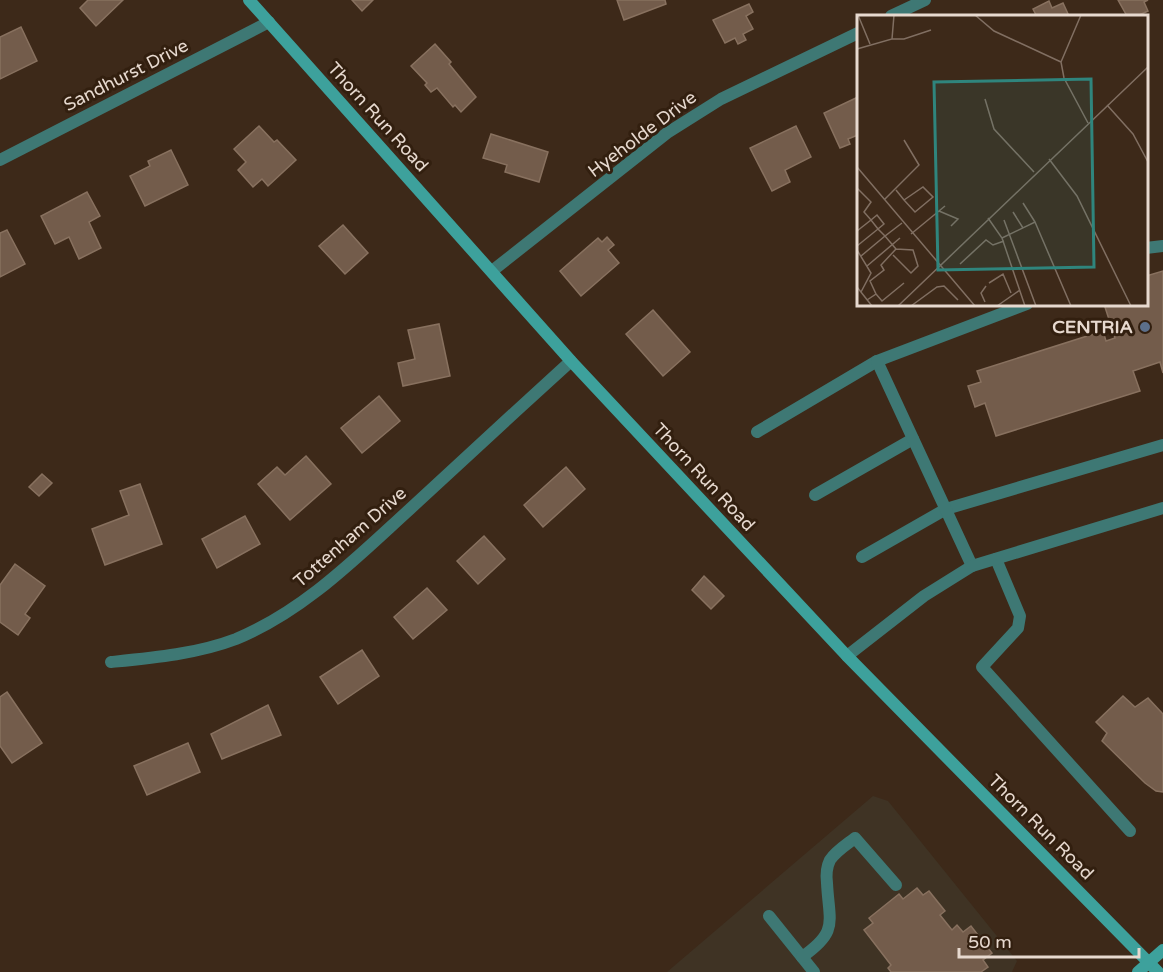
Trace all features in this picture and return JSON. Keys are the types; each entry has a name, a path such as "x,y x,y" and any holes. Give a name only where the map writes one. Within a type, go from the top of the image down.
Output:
{"street":[{"name":"Thorn Run Road","path":"249,0 571,361 847,656 1154,967"},
{"path":"893,15 925,0"},
{"name":"Sandhurst Drive","path":"0,160 269,22"},
{"name":"Hyeholde Drive","path":"492,271 695,114 857,33"},
{"path":"1148,248 1163,246"},
{"path":"757,432 877,361 1022,306"},
{"name":"Tottenham Drive","path":"111,662 169,654 233,640 276,620 300,605 359,555 571,361"},
{"path":"877,361 972,566"},
{"path":"815,495 913,439"},
{"path":"862,557 946,509 1163,445"},
{"path":"847,656 924,596 972,566 1163,508"},
{"path":"996,559 1020,616 1018,628 982,667 1130,831"},
{"path":"802,957 819,945 831,921 826,873 829,862 836,853 855,838 896,885"},
{"path":"769,916 814,972"},
{"path":"1138,972 1154,967 1163,950"}],"shaded area":[{"path":"873,796 888,801 1017,961 1012,972 667,972"}],"building":[{"path":"88,0 123,0 96,26 80,8"},
{"path":"352,0 373,0 362,11"},
{"path":"617,0 665,0 666,4 624,20"},
{"path":"1118,0 1148,0 1144,2 1148,11 1139,15 1126,15"},
{"path":"1049,1 1052,8 1063,3 1069,15 1036,15 1033,9"},
{"path":"749,4 753,12 746,16 753,29 743,34 746,40 738,44 735,38 725,43 713,20"},
{"path":"21,27 37,61 0,79 0,37"},
{"path":"435,44 476,97 461,112 455,105 453,107 437,88 431,92 425,85 427,83 411,66"},
{"path":"857,97 857,135 848,139 850,144 840,148 824,113"},
{"path":"259,126 274,142 277,140 296,160 268,186 262,179 253,187 238,170 246,162 234,149"},
{"path":"796,126 811,157 785,170 790,182 772,191 750,148"},
{"path":"491,134 548,152 539,182 505,172 507,165 483,158"},
{"path":"171,150 188,185 145,206 130,176 150,166 148,161"},
{"path":"87,192 100,216 89,222 101,248 79,259 69,237 55,244 41,216"},
{"path":"343,225 368,253 345,274 319,246"},
{"path":"7,230 25,264 0,277 0,233"},
{"path":"607,237 614,245 608,250 619,263 581,296 560,271 598,238 602,242"},
{"path":"1163,271 1163,373 1160,362 1133,371 1140,391 996,436 985,403 975,407 968,386 981,382 977,371 1103,331 1106,341 1115,338 1105,306 1148,306 1148,275"},
{"path":"653,310 690,352 663,376 626,334"},
{"path":"439,324 450,376 403,386 398,363 415,359 408,330"},
{"path":"379,396 400,421 362,453 341,428"},
{"path":"306,456 331,484 290,520 258,484 277,467 285,475"},
{"path":"566,467 585,489 543,527 524,505"},
{"path":"42,474 52,483 39,496 29,487"},
{"path":"140,484 162,544 105,565 92,529 129,515 120,491"},
{"path":"245,516 260,544 217,568 202,539"},
{"path":"484,536 505,559 478,584 457,561"},
{"path":"15,564 45,586 25,614 30,618 18,635 0,622 0,585"},
{"path":"704,576 724,596 711,609 692,590"},
{"path":"427,588 447,610 413,639 394,617"},
{"path":"362,650 379,676 338,704 320,677"},
{"path":"7,692 42,743 12,763 0,746 0,697"},
{"path":"1123,696 1135,707 1148,698 1163,714 1163,792 1156,791 1145,783 1102,741 1107,733 1096,722"},
{"path":"268,705 281,735 222,759 211,734"},
{"path":"188,743 200,772 147,795 134,766"},
{"path":"917,888 923,895 929,891 945,911 940,915 952,930 957,925 963,932 971,926 992,953 983,960 988,967 981,972 891,972 888,968 891,965 864,930 873,923 869,918 899,894 903,899"}],"place":[{"name":"CENTRIA","path":"1145,327"}]}
